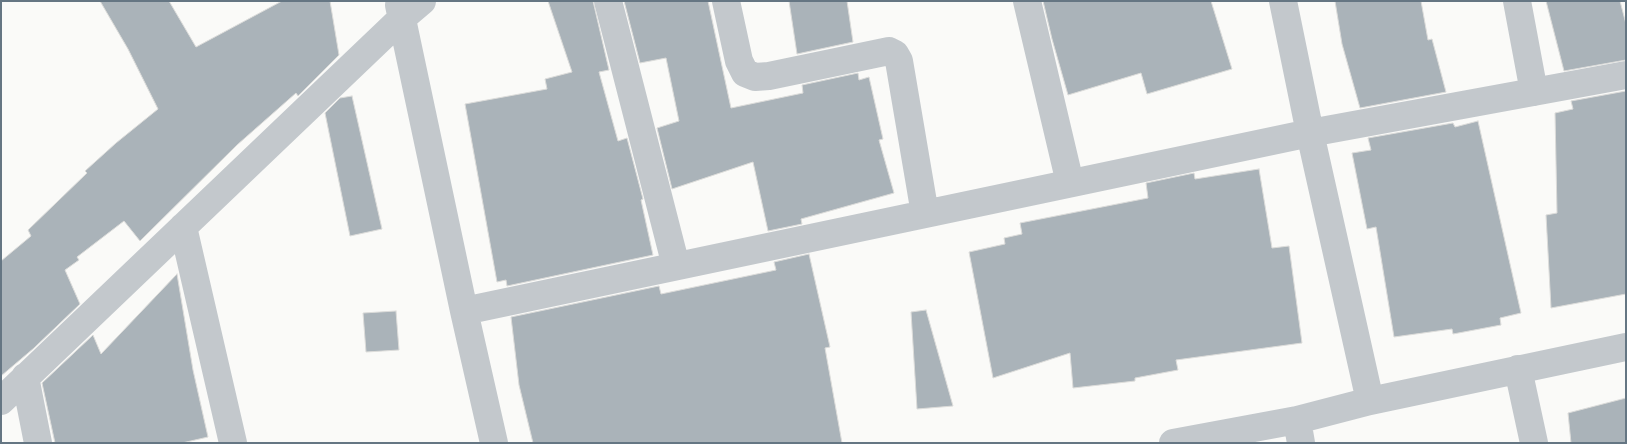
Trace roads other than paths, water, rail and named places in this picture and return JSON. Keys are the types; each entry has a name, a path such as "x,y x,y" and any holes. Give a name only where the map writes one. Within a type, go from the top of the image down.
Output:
{"street":[{"path":"608,1 676,266"},
{"path":"726,1 739,61 745,73 755,76 769,76 889,51 895,54 898,61 925,214"},
{"path":"1027,1 1070,183"},
{"path":"1283,1 1370,401"},
{"path":"1517,1 1534,92"},
{"path":"1,401 183,227 408,7"},
{"path":"408,7 464,311 494,443"},
{"path":"464,311 1310,132 1626,75"},
{"path":"183,227 233,443"},
{"path":"1173,443 1299,431 1370,401 1626,346"},
{"path":"1518,369 1534,443"},
{"path":"25,377 38,443"}]}
